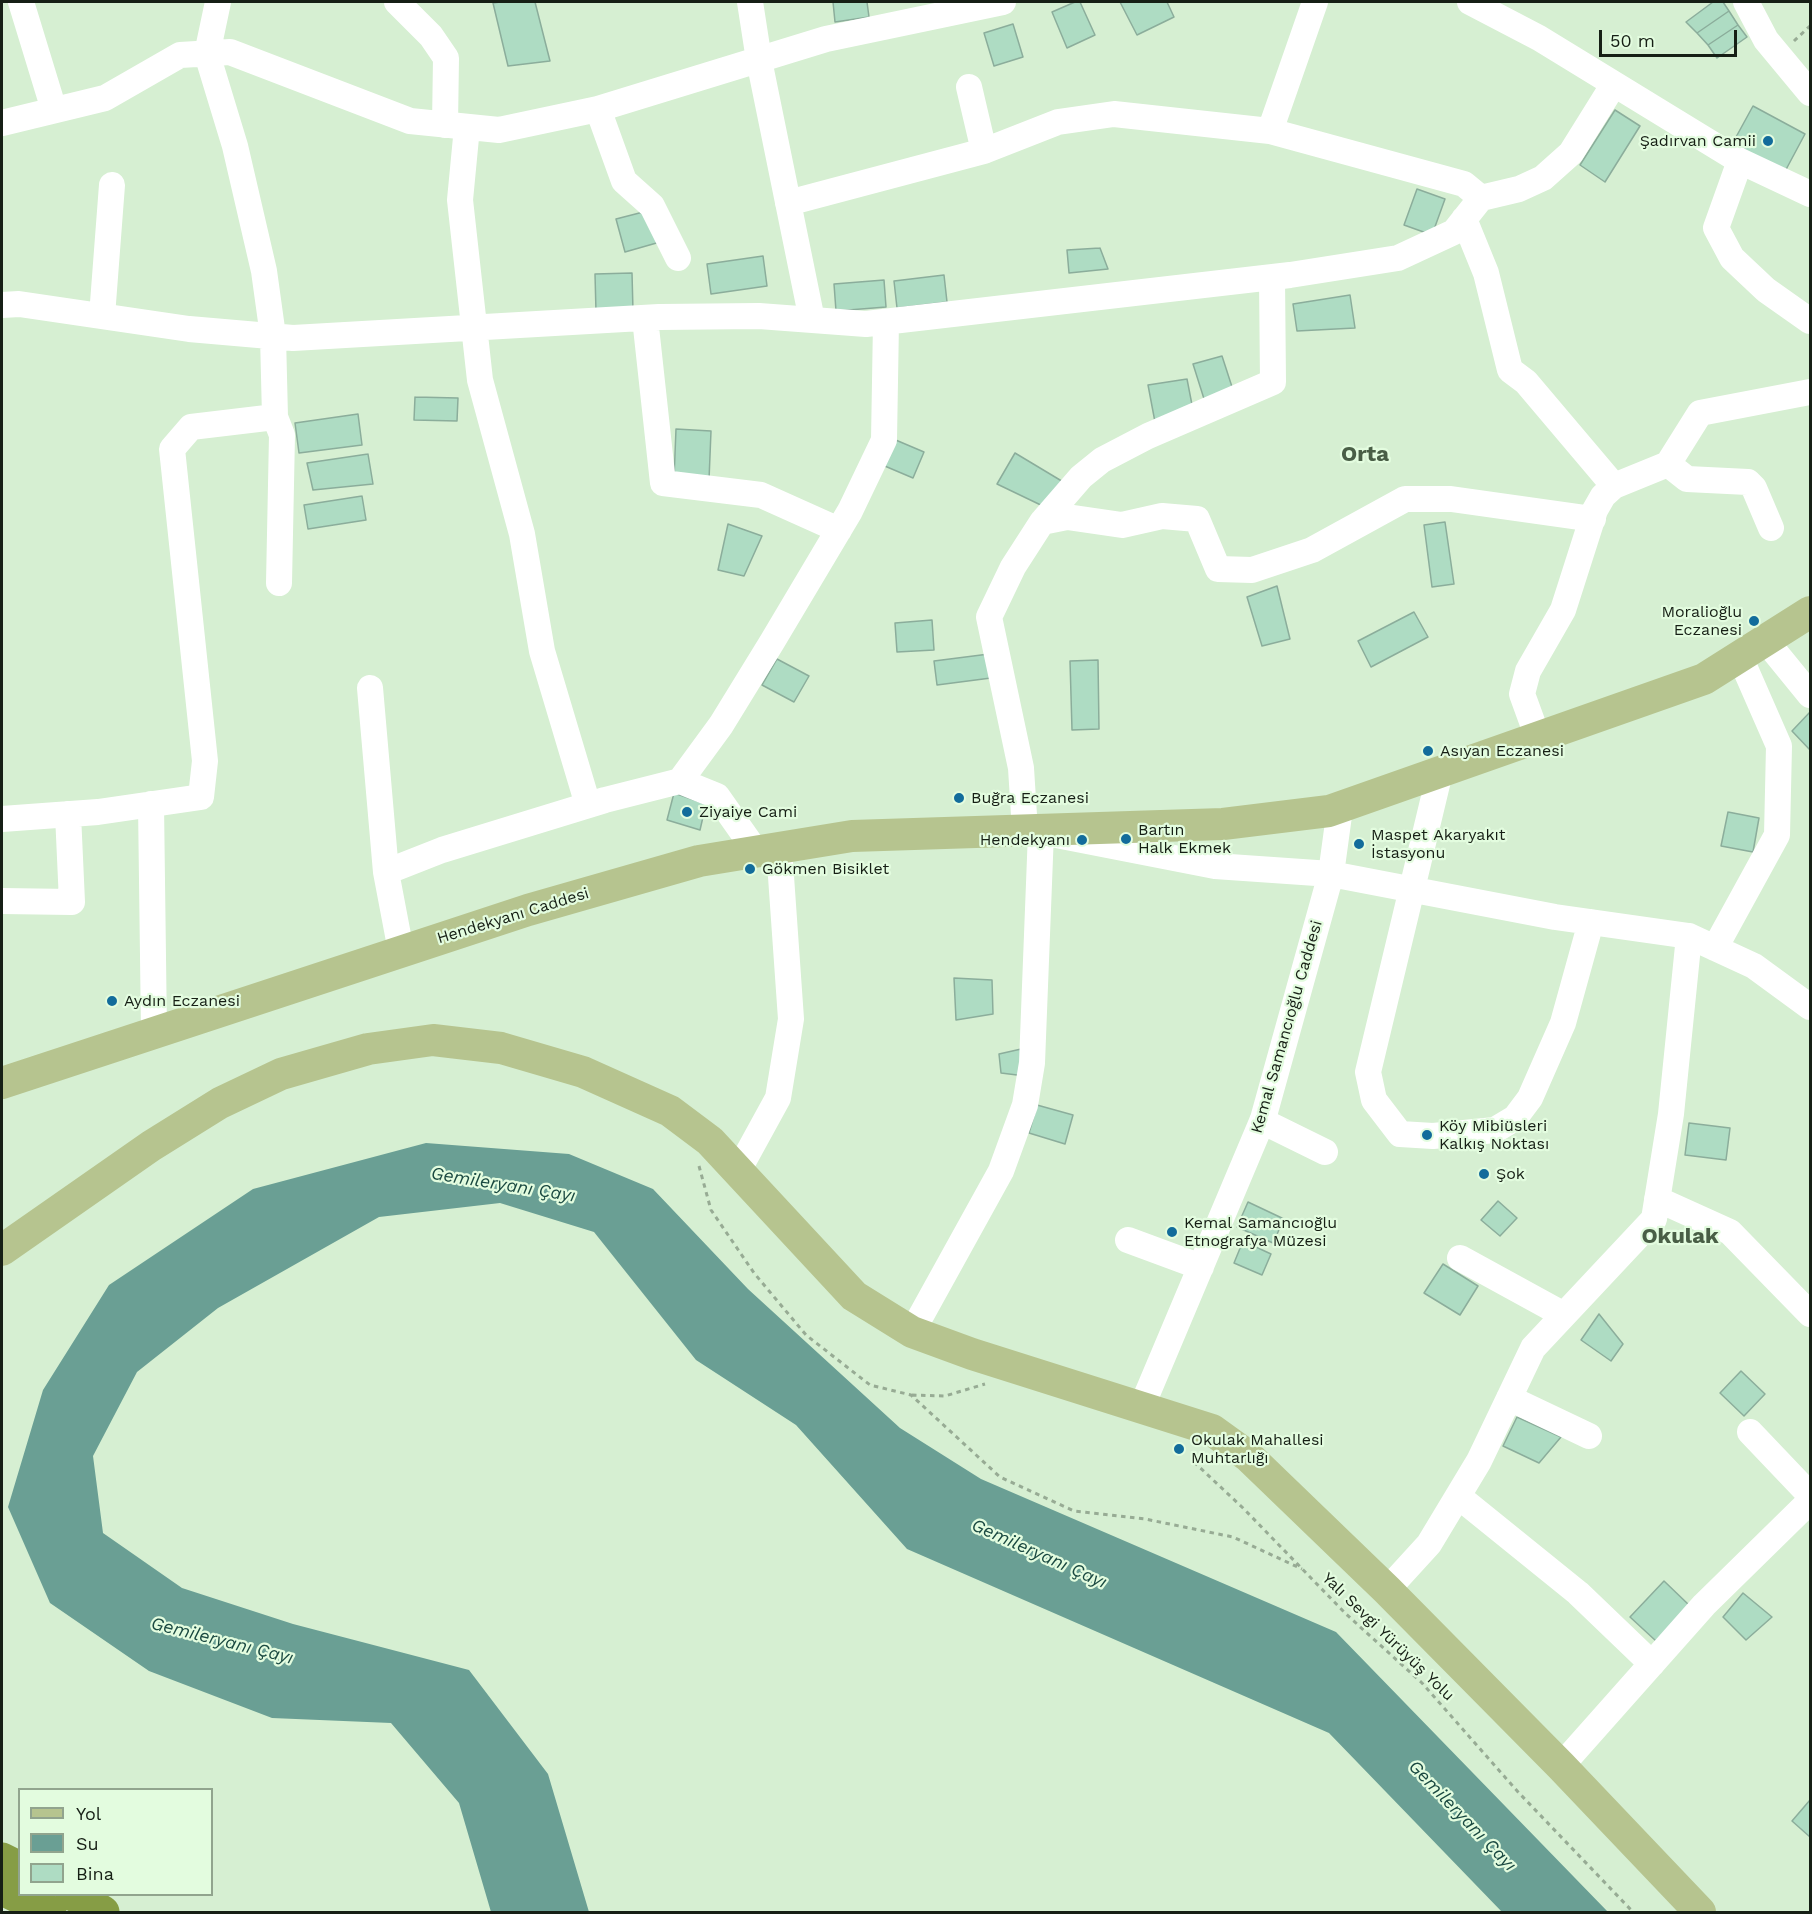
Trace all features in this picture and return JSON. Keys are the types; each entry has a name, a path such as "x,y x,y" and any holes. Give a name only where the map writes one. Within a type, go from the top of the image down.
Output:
{"highway":[{"path":"2,1859 18,1867"},
{"path":"2,1889 50,1912"},
{"path":"75,1896 103,1912"}],"main road":[{"name":"Hendekyanı Caddesi","path":"2,1083 528,910 687,864 852,836 1033,832 1223,824 1329,812 1704,679 1810,612"},
{"path":"2,1250 151,1146 220,1103 281,1074 368,1049 433,1040 501,1048 583,1072 670,1111 710,1141 854,1296 912,1332 1212,1430 1248,1456 1387,1590 1561,1766 1700,1912"}],"street":[{"path":"21,2 54,110"},
{"path":"218,2 207,54 237,157 264,272 273,336 275,417 282,435 279,583"},
{"path":"397,2 431,36 446,58 456,126 460,200 480,380 522,534 542,651 588,805"},
{"path":"750,2 759,60 812,320"},
{"path":"2,123 105,98 180,55 230,52 410,121 500,130 598,109 826,39 1002,2"},
{"path":"1270,131 1315,2"},
{"path":"1470,2 1539,38 1740,161 1810,194"},
{"path":"1746,2 1766,40 1810,93"},
{"path":"2,305 19,304 189,329 293,338 645,318 759,316 866,324 1272,278 1398,258 1454,232 1481,198 1519,189 1543,178 1570,153 1614,84"},
{"path":"969,87 984,151"},
{"path":"598,109 624,181 652,206 678,258"},
{"path":"788,203 984,151 1058,122 1114,114 1270,131 1464,184 1481,198"},
{"path":"1740,161 1716,228 1732,258 1766,290 1810,321"},
{"path":"102,316 112,185"},
{"path":"1464,219 1486,273 1510,370 1526,382 1614,486"},
{"path":"912,1332 1001,1171 1025,1105 1032,1063 1033,832 989,617 1013,567 1042,522 1081,477 1102,460 1148,436 1273,382 1272,278"},
{"path":"645,318 663,483 761,495 839,530"},
{"path":"680,781 721,725 839,530 884,440 886,322"},
{"path":"1538,738 1522,694 1528,672 1563,610 1593,519 1603,496 1614,486 1668,464 1700,413 1810,392"},
{"path":"2,819 68,814 201,797 205,761 172,449 191,428 275,417"},
{"path":"1668,464 1687,479 1748,482 1754,488 1771,528"},
{"path":"1042,522 1066,517 1122,525 1161,516 1197,519 1218,569 1251,570 1312,550 1406,499 1450,499 1593,519"},
{"path":"1753,649 1810,695"},
{"path":"1715,948 1777,835 1779,746 1753,649"},
{"path":"370,688 386,872 401,951"},
{"path":"1440,772 1368,1072 1374,1100 1401,1134 1433,1136 1495,1130 1515,1118 1530,1098 1563,1023 1591,922"},
{"path":"386,872 442,850 588,805 680,781 717,796 767,849 791,1019 778,1098 738,1171"},
{"path":"151,804 154,1033"},
{"name":"Kemal Samancıoğlu Caddesi","path":"1142,1406 1262,1121 1331,874 1340,808"},
{"path":"2,901 72,902 68,814"},
{"path":"1033,832 1215,866 1331,874 1591,922 1689,936 1754,966 1810,1006"},
{"path":"1387,1590 1429,1544 1458,1497 1479,1461 1533,1348 1654,1219 1671,1114 1689,936"},
{"path":"1262,1121 1325,1152"},
{"path":"1657,1199 1730,1232 1810,1314"},
{"path":"1128,1240 1201,1267"},
{"path":"1460,1258 1564,1315"},
{"path":"1509,1398 1589,1436"},
{"path":"1750,1432 1810,1495"},
{"path":"1458,1497 1578,1593 1652,1664"},
{"path":"1561,1766 1704,1605 1810,1501"}],"path":[{"path":"698,1132 699,1168 711,1210 754,1273 806,1335 870,1385 911,1395 945,1396 986,1383 1013,1366"},
{"path":"911,1395 1000,1477 1074,1511 1145,1519 1233,1537 1302,1569"},
{"name":"Yalı Sevgi Yürüyüş Yolu","path":"1194,1462 1243,1508 1346,1614 1422,1683 1519,1793 1633,1912"}],"water":[{"name":"Gemileryanı Çayı","path":"426,1143 569,1154 653,1189 748,1289 900,1428 981,1479 1336,1632 1608,1912 1502,1912 1329,1733 907,1549 796,1425 696,1360 594,1232 500,1203 379,1217 218,1308 137,1372 93,1456 103,1533 182,1588 293,1624 469,1670 548,1774 589,1912 491,1912 459,1803 391,1723 272,1718 149,1671 50,1603 8,1507 43,1390 109,1285 253,1189"}],"building":[{"path":"535,2 550,61 508,66 493,3"},
{"path":"833,2 867,2 869,17 835,22"},
{"path":"1080,2 1095,35 1067,48 1052,12"},
{"path":"1120,2 1167,2 1174,17 1137,35"},
{"path":"1713,2 1723,2 1729,11 1697,33 1686,22"},
{"path":"1729,11 1738,25 1708,45 1697,33"},
{"path":"1013,24 1023,57 994,66 984,33"},
{"path":"1738,25 1747,37 1717,58 1708,45"},
{"name":"Şadırvan Camii","path":"1753,106 1805,134 1782,177 1730,148"},
{"path":"1615,110 1640,126 1605,182 1580,165"},
{"path":"1417,189 1445,199 1432,235 1404,225"},
{"path":"651,210 660,242 625,252 616,219"},
{"path":"1100,248 1108,269 1069,273 1067,250"},
{"path":"763,256 767,286 711,294 707,264"},
{"path":"632,273 633,311 596,312 595,274"},
{"path":"944,275 947,302 897,308 894,281"},
{"path":"884,280 886,307 836,311 834,284"},
{"path":"1350,295 1355,328 1297,331 1293,304"},
{"path":"1222,356 1234,393 1205,402 1193,364"},
{"path":"1187,379 1194,415 1155,422 1148,385"},
{"path":"415,397 458,398 457,421 414,420"},
{"path":"358,414 362,445 299,453 295,423"},
{"path":"676,429 711,431 709,480 674,479"},
{"path":"891,438 924,452 913,478 880,464"},
{"path":"1015,453 1065,483 1047,508 997,484"},
{"path":"368,454 373,484 313,490 307,463"},
{"path":"362,496 366,520 308,529 304,505"},
{"path":"1445,522 1454,584 1432,587 1424,525"},
{"path":"728,524 762,536 744,576 718,570"},
{"path":"1277,586 1290,639 1262,646 1247,597"},
{"path":"1414,612 1428,637 1371,667 1358,641"},
{"path":"932,620 934,650 897,652 895,623"},
{"path":"989,654 991,678 937,685 934,661"},
{"path":"777,659 809,676 794,702 762,685"},
{"path":"1098,660 1099,729 1072,730 1070,661"},
{"path":"1810,712 1810,750 1792,731"},
{"name":"Ziyaiye Cami","path":"674,793 706,804 700,830 667,820"},
{"path":"1728,812 1759,818 1753,852 1721,846"},
{"path":"954,978 992,980 993,1014 956,1020"},
{"path":"1030,1047 1025,1076 1001,1073 999,1054"},
{"path":"1037,1105 1073,1115 1065,1144 1029,1133"},
{"path":"1689,1123 1730,1128 1726,1160 1685,1155"},
{"path":"1498,1201 1517,1218 1500,1236 1481,1220"},
{"path":"1248,1202 1284,1219 1273,1243 1237,1227"},
{"path":"1243,1241 1271,1254 1262,1275 1234,1263"},
{"path":"1443,1264 1478,1286 1460,1315 1424,1293"},
{"path":"1599,1314 1623,1344 1611,1361 1581,1340"},
{"path":"1741,1371 1765,1394 1744,1416 1720,1393"},
{"path":"1517,1417 1561,1437 1539,1463 1503,1446"},
{"path":"1664,1581 1689,1605 1656,1641 1630,1617"},
{"path":"1743,1593 1772,1617 1746,1640 1723,1617"},
{"path":"1810,1800 1810,1837 1792,1821"}],"place":[{"name":"Şadırvan Camii","path":"1768,141"},
{"name":"Moralioğlu Eczanesi","path":"1754,621"},
{"name":"Asıyan Eczanesi","path":"1428,751"},
{"name":"Buğra Eczanesi","path":"959,798"},
{"name":"Ziyaiye Cami","path":"687,812"},
{"name":"Bartın Halk Ekmek","path":"1126,839"},
{"name":"Hendekyanı","path":"1082,840"},
{"name":"Maspet Akaryakıt İstasyonu","path":"1359,844"},
{"name":"Gökmen Bisiklet","path":"750,869"},
{"name":"Aydın Eczanesi","path":"112,1001"},
{"name":"Köy Mibiüsleri Kalkış Noktası","path":"1427,1135"},
{"name":"Şok","path":"1484,1174"},
{"name":"Kemal Samancıoğlu Etnografya Müzesi","path":"1172,1232"},
{"name":"Okulak Mahallesi Muhtarlığı","path":"1179,1449"}],"district":[{"name":"Orta","path":"1365,455"},
{"name":"Okulak","path":"1680,1237"}]}
